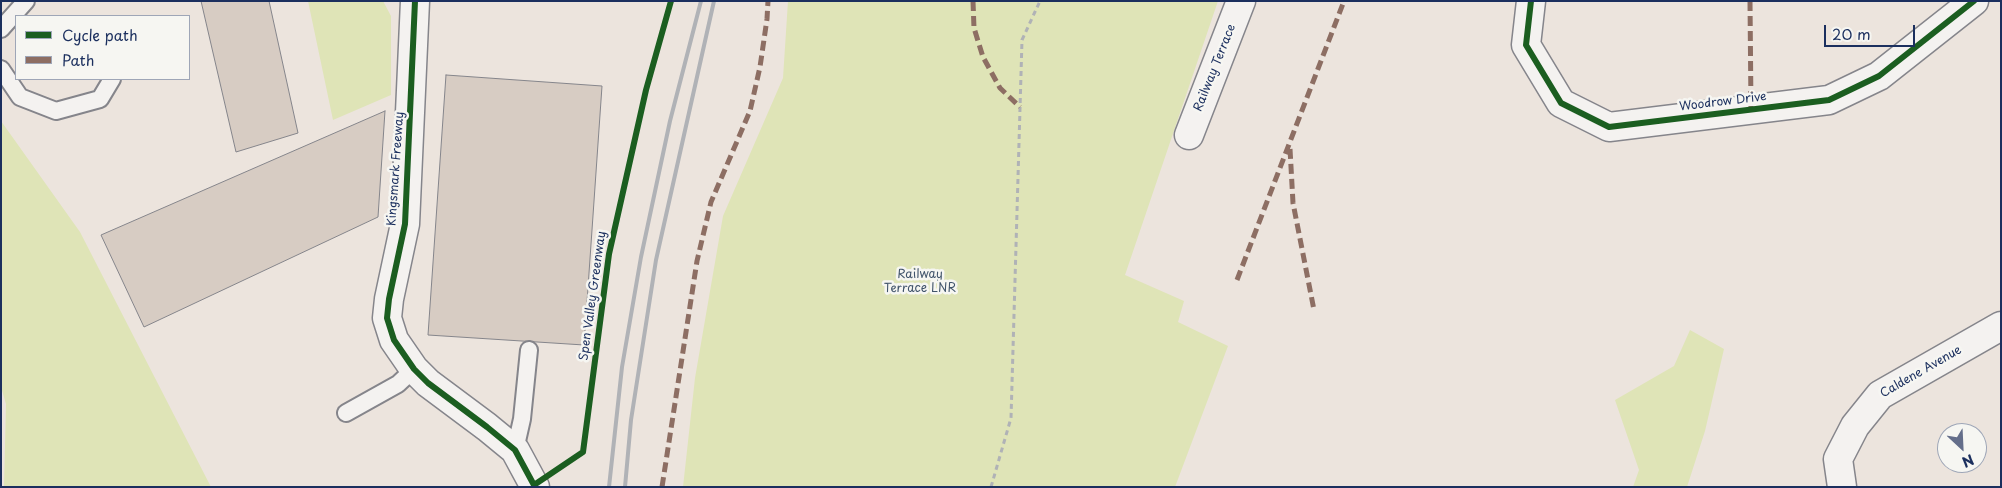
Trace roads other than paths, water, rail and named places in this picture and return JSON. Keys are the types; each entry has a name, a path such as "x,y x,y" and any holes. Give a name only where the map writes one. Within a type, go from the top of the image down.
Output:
{"street":[{"name":"Kingsmark Freeway","path":"415,1 405,224 389,299 387,318 394,340 414,369 428,383 515,450 535,487"},
{"name":"Railway Terrace","path":"1189,135 1241,1"},
{"name":"Woodrow Drive","path":"1530,1 1526,45 1556,95 1561,103 1608,127 1829,100 1879,76 1974,1"},
{"name":"Caldene Avenue","path":"1842,487 1838,459 1855,426 1880,395 2001,326"}],"lane":[{"path":"1,29 26,1"},
{"path":"1,69 20,97 56,111 100,99 111,80"},
{"path":"515,450 522,419 529,350"},
{"path":"346,413 398,384 414,369"}],"railway":[{"path":"609,487 622,367 641,257 670,121 701,1"},
{"path":"625,487 631,420 656,260 714,1"}],"park label":[{"name":"Railway Terrace LNR","path":"920,282"}]}
